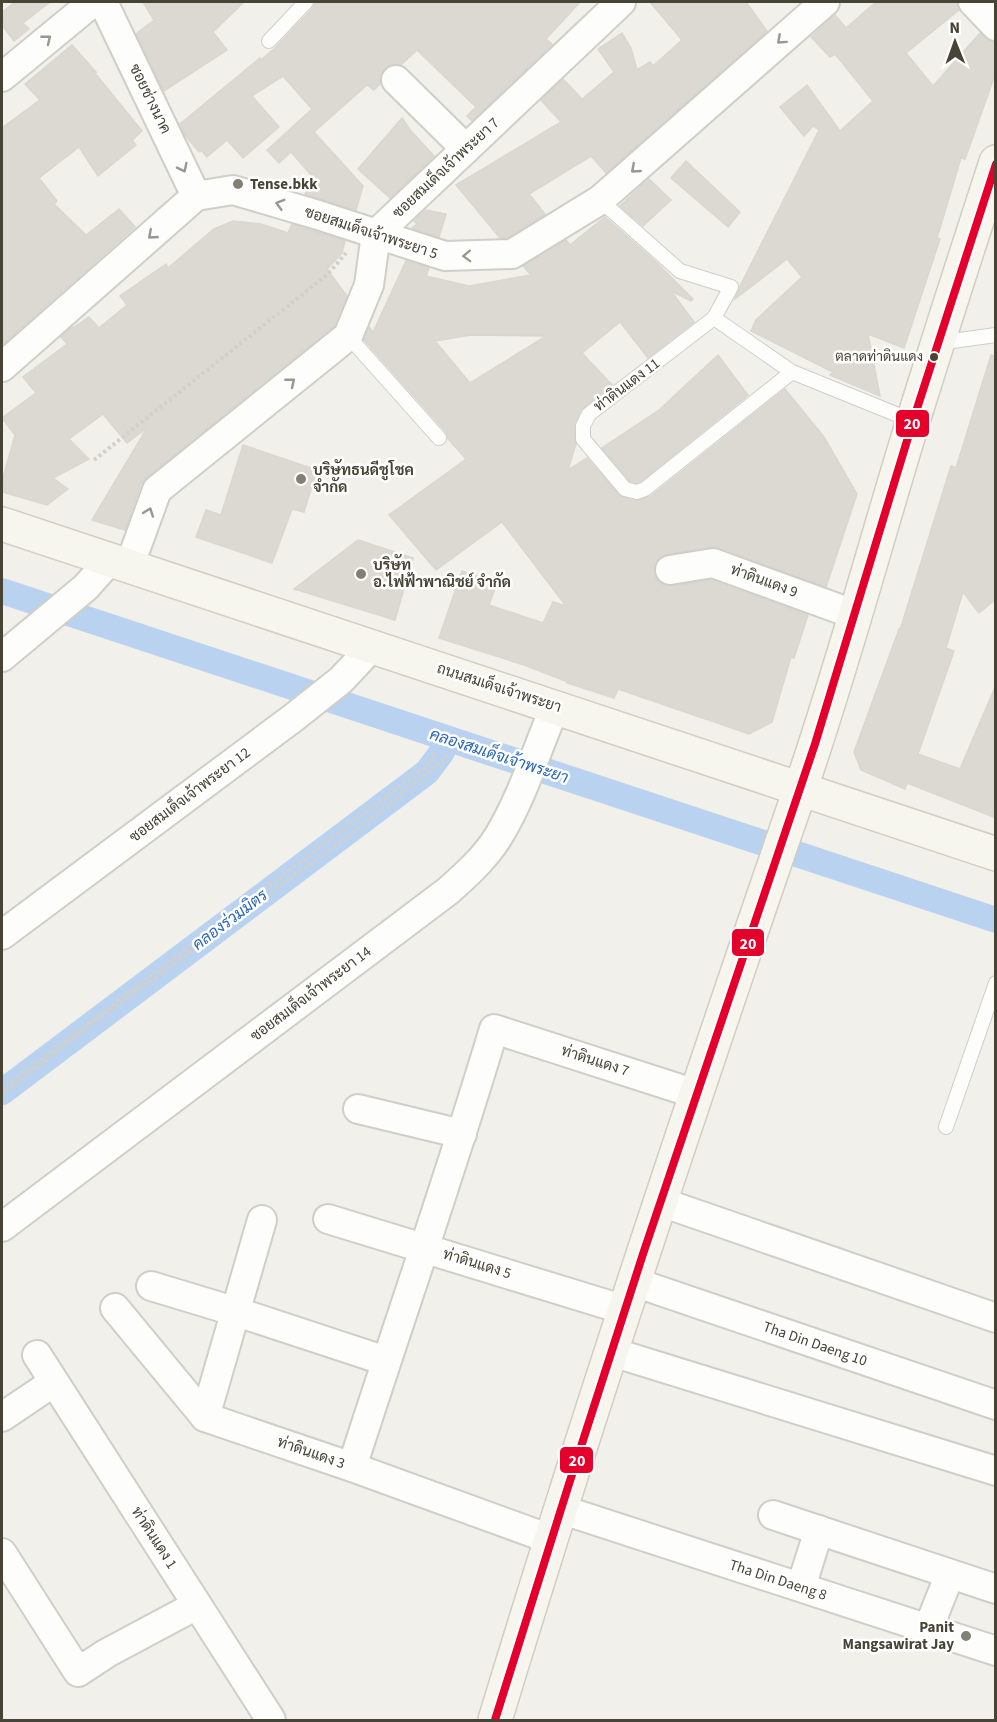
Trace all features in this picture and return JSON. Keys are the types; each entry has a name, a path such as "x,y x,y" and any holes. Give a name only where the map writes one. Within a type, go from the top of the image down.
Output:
{"street":[{"path":"2,76 93,2"},
{"name":"ซอยช่างนาค","path":"103,2 196,196"},
{"name":"ซอยสมเด็จเจ้าพระยา 7","path":"376,234 621,2"},
{"name":"ซอยสมเด็จเจ้าพระยา 5","path":"196,196 233,190 445,256 512,254 600,200 825,2"},
{"path":"973,2 996,26"},
{"path":"396,80 466,149"},
{"path":"495,1720 555,1524 696,1094 801,788 856,615 913,421 996,162"},
{"path":"2,367 196,196"},
{"path":"2,657 86,586 119,563 158,490 348,336 369,285 376,234"},
{"name":"ถนนสมเด็จเจ้าพระยา","path":"2,524 372,647 549,721 801,788 996,854"},
{"name":"ท่าดินแดง 9","path":"670,570 713,563 856,615"},
{"name":"ซอยสมเด็จเจ้าพระยา 12","path":"2,935 299,713 341,680 372,647"},
{"name":"ซอยสมเด็จเจ้าพระยา 14","path":"2,1227 448,891 476,866 497,839 528,777 549,721"},
{"name":"ท่าดินแดง 7","path":"462,1134 494,1029 696,1094"},
{"path":"352,1467 462,1134 358,1109"},
{"path":"661,1202 996,1318"},
{"name":"ท่าดินแดง 5","path":"328,1219 424,1248 630,1296"},
{"path":"205,1417 262,1220"},
{"path":"151,1286 386,1361"},
{"name":"Tha Din Daeng 10","path":"630,1296 996,1405"},
{"path":"115,1308 205,1417"},
{"path":"612,1352 996,1471"},
{"name":"ท่าดินแดง 1","path":"36,1355 271,1720"},
{"path":"2,1417 54,1382"},
{"name":"ท่าดินแดง 3","path":"205,1417 352,1467 555,1524"},
{"path":"772,1515 996,1589"},
{"name":"Tha Din Daeng 8","path":"555,1524 801,1587 996,1651"},
{"path":"801,1587 819,1530"},
{"path":"2,1553 78,1672 107,1653 197,1605"},
{"path":"928,1629 950,1574"}],"lane":[{"path":"269,41 306,2"},
{"path":"600,200 680,271 731,287 714,318 792,372 913,421"},
{"name":"ท่าดินแดง 11","path":"714,318 589,414 583,426 583,439 625,489 637,492 645,489 792,372"},
{"path":"938,343 996,335"},
{"path":"348,336 439,438"},
{"path":"946,1127 996,983"}],"path":[{"path":"94,460 328,274 351,247 376,234"},
{"path":"2,1089 420,772 429,764 435,752"},
{"path":"2,1095 95,1022 366,823 435,768 447,754"}],"building":[{"path":"15,2 50,2 23,23 29,29 14,41 2,25 2,12"},
{"path":"143,2 244,2 213,32 227,50 164,91 136,34 154,20"},
{"path":"315,2 580,2 546,39 552,44 472,121 467,116 476,107 417,50 401,65 392,64 385,68 380,75 380,84 374,90 367,85 314,132 363,186 356,210 305,194 312,176 291,152 279,163 267,150 312,109 283,76 252,96 279,127 243,158 227,140 207,157 202,151 199,152 185,135 180,124 276,47 313,8"},
{"path":"650,2 746,2 767,31 606,173 591,156 529,194 545,214 507,238 500,238 456,185 561,122 541,100 563,79 582,99 614,72 598,49 622,33 631,48 637,70 650,62 653,66 682,40"},
{"path":"876,2 957,2 959,10 906,53 933,86 980,33 991,42 996,42 996,72 965,159 961,158 937,238 940,239 904,348 868,334 880,396 830,375 833,372 751,331 756,320 802,277 787,259 735,299 819,130 813,126 804,136 780,107 807,85 840,131 873,101 835,54 830,57 811,37 835,15 846,28"},
{"path":"72,45 142,131 132,140 136,145 98,176 79,147 39,178 57,201 54,204 86,235 119,209 135,227 2,345 2,128 40,100 25,84"},
{"path":"402,118 434,156 390,198 358,169"},
{"path":"686,161 740,212 728,227 671,178"},
{"path":"649,179 671,200 643,226 620,206"},
{"path":"426,210 446,214 439,237 412,228 417,224 414,221"},
{"path":"605,217 693,299 691,301 671,291 694,322 648,358 620,322 582,353 612,385 581,410 574,425 576,444 568,470 587,458 619,495 635,501 651,496 785,389 824,437 857,494 826,587 718,547 667,554 660,557 655,564 654,572 657,580 665,586 711,580 808,615 794,658 791,657 772,722 749,734 618,689 614,698 567,683 524,665 439,638 462,571 497,583 489,605 543,623 553,602 566,606 502,522 436,570 389,515 466,459 448,439 446,432 364,340 369,327 373,332 406,261 429,268 426,276 469,286 531,275 523,266 566,240 570,245","holes":["471,335 546,336 470,383 435,341"]},
{"path":"233,221 261,224 288,233 292,224 345,241 342,253 327,269 347,296 334,326 147,477 141,484 125,530 92,520 147,428 127,443 103,414 69,439 89,459 53,478 68,489 47,505 2,492 2,481 15,435 2,418 36,393 23,377 67,344 61,337 72,327 89,317 99,328 127,305 120,296 166,264 168,268 214,229"},
{"path":"718,355 748,395 641,481 636,483 630,481 602,448 659,410"},
{"path":"991,355 996,356 996,599 979,613 963,592 946,648 954,651 918,754 960,769 996,685 996,818 907,783 905,789 861,770 854,752 900,630 951,466 956,468"},
{"path":"243,445 317,470 304,512 292,509 272,563 196,537 206,510 221,515"},
{"name":"บริษัท อ.ไฟฟ้าพาณิชย์ จำกัด","path":"358,540 413,558 395,620 294,589"}],"waterway":[{"name":"คลองสมเด็จเจ้าพระยา","path":"2,591 996,920"},
{"name":"คลองร่วมมิตร","path":"2,1092 427,772 442,752 446,739"}],"transit line":[{"name":"20","path":"495,1720 643,1254 815,744 913,421 996,164"}],"place":[{"name":"Tense.bkk","path":"238,184"},
{"name":"ตลาดท่าดินแดง","path":"934,357"},
{"name":"บริษัทธนดีชูโชค จำกัด","path":"301,479"},
{"name":"บริษัท อ.ไฟฟ้าพาณิชย์ จำกัด","path":"361,574"},
{"name":"Panit Mangsawirat Jay","path":"966,1636"}]}
